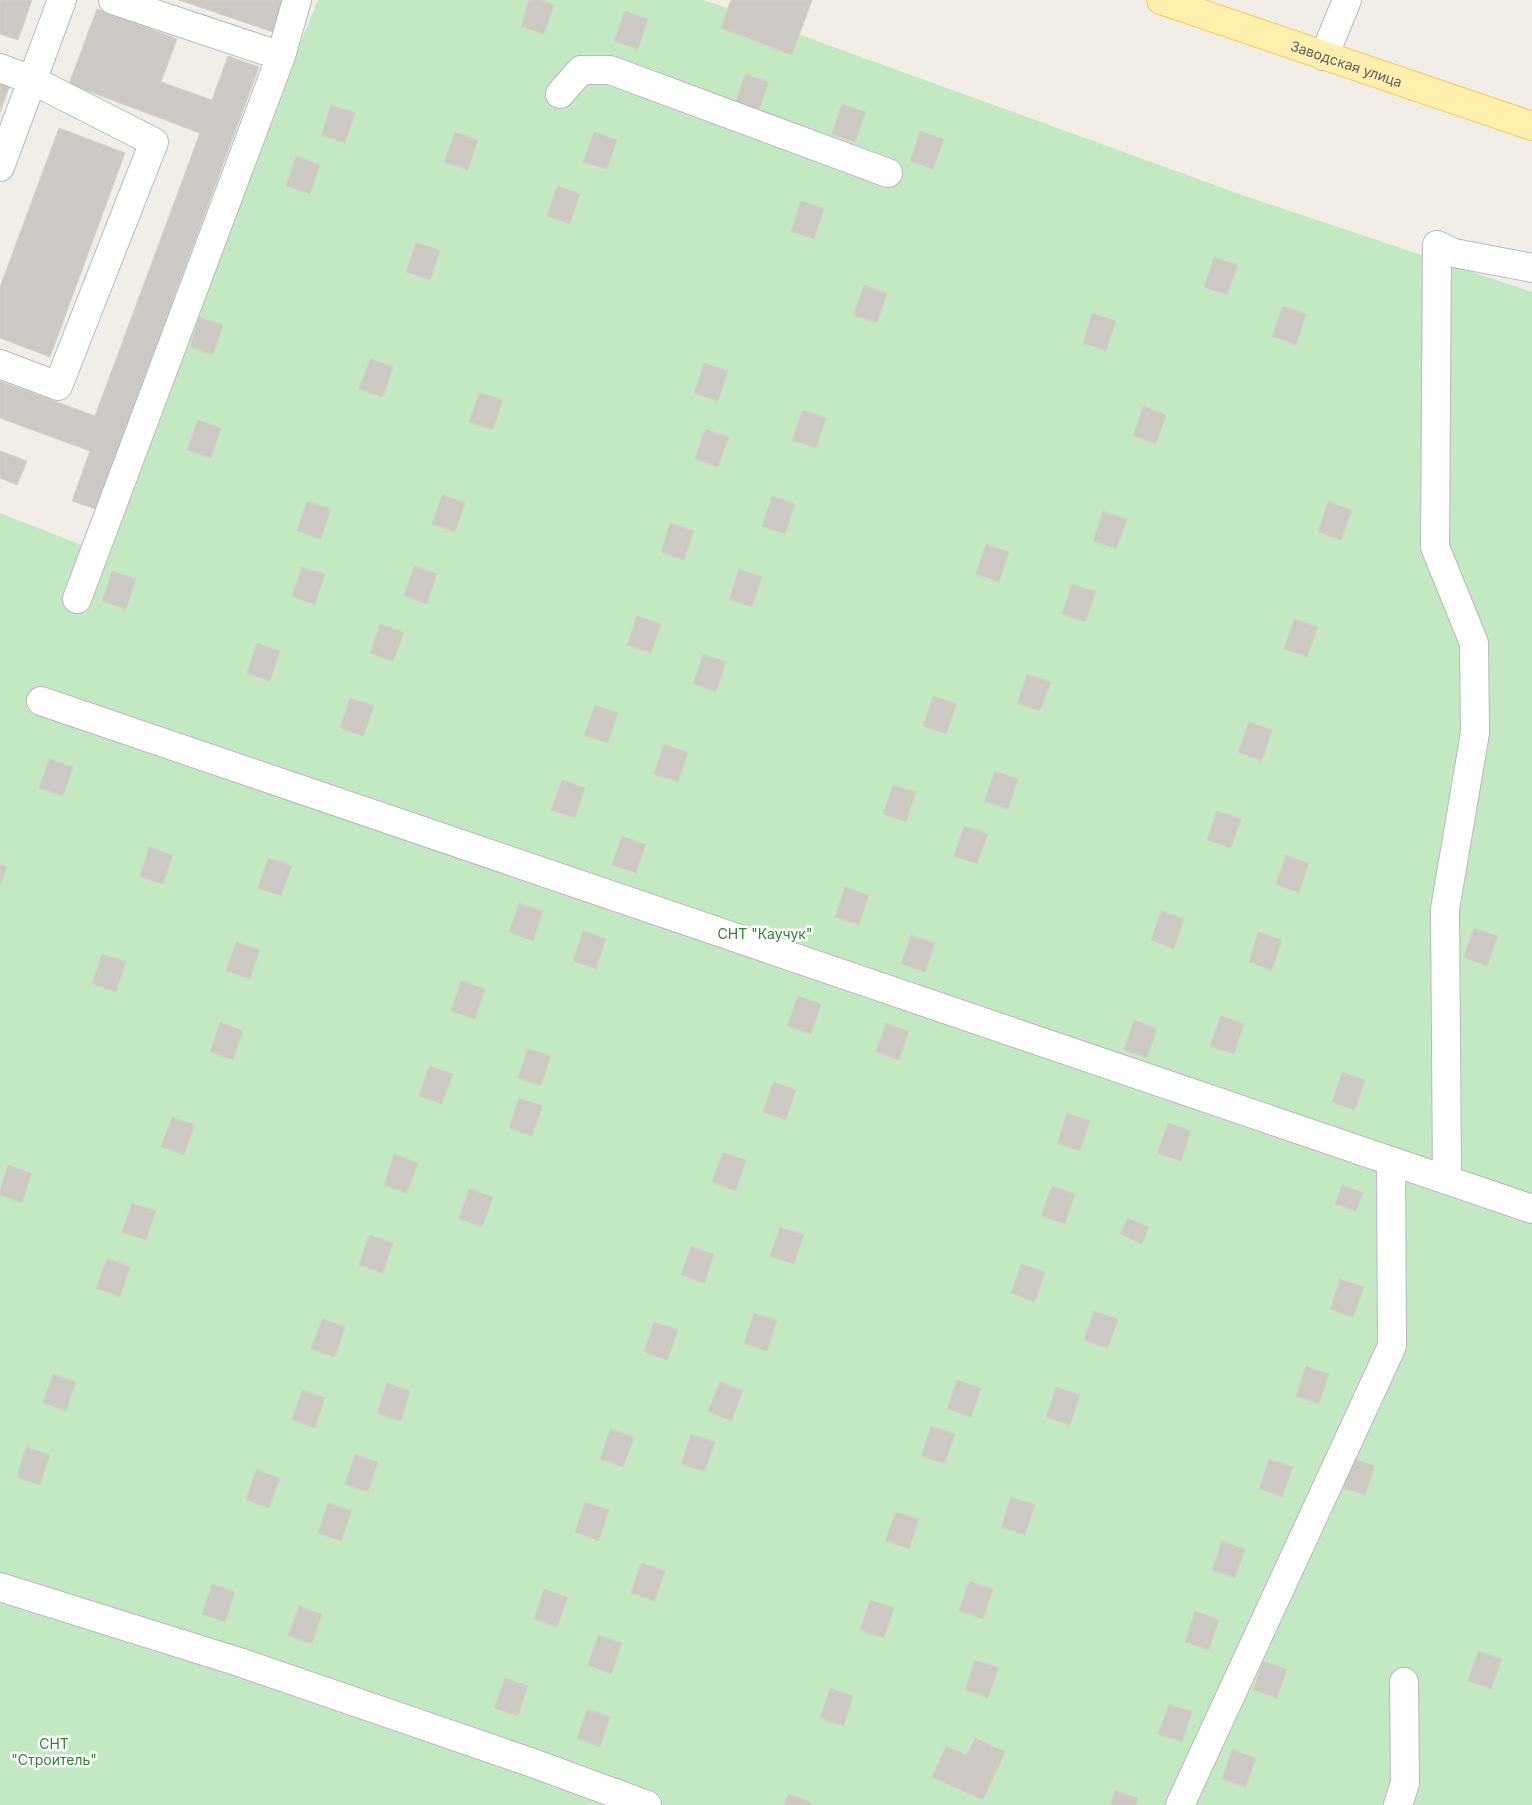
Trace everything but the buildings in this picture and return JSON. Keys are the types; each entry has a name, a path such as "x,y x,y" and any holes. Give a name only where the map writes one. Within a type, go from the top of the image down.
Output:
{"main road":[{"name":"Заводская улица","path":"1162,0 1532,126"}],"street":[{"path":"0,167 62,0"},
{"path":"113,0 281,56"},
{"path":"77,599 281,56 297,0"},
{"path":"1324,56 1347,0"},
{"path":"0,68 32,80 154,142 58,386 0,364"},
{"path":"560,94 581,70 610,70 888,173"},
{"path":"1447,1180 1445,909 1475,733 1475,673 1474,643 1435,546 1437,245 1454,253 1532,268"},
{"path":"41,701 1532,1209"},
{"path":"1180,1805 1392,1346 1391,1161"},
{"path":"0,1587 249,1665 530,1762 647,1805"},
{"path":"1398,1805 1405,1783 1404,1682"}],"green space":[{"name":"СНТ \"Каучук\"","path":"318,0 704,0 1245,196 1532,292 1532,1805 0,1805 0,513 89,548"}],"park label":[{"name":"СНТ \"Строитель\"","path":"54,1752"}]}
